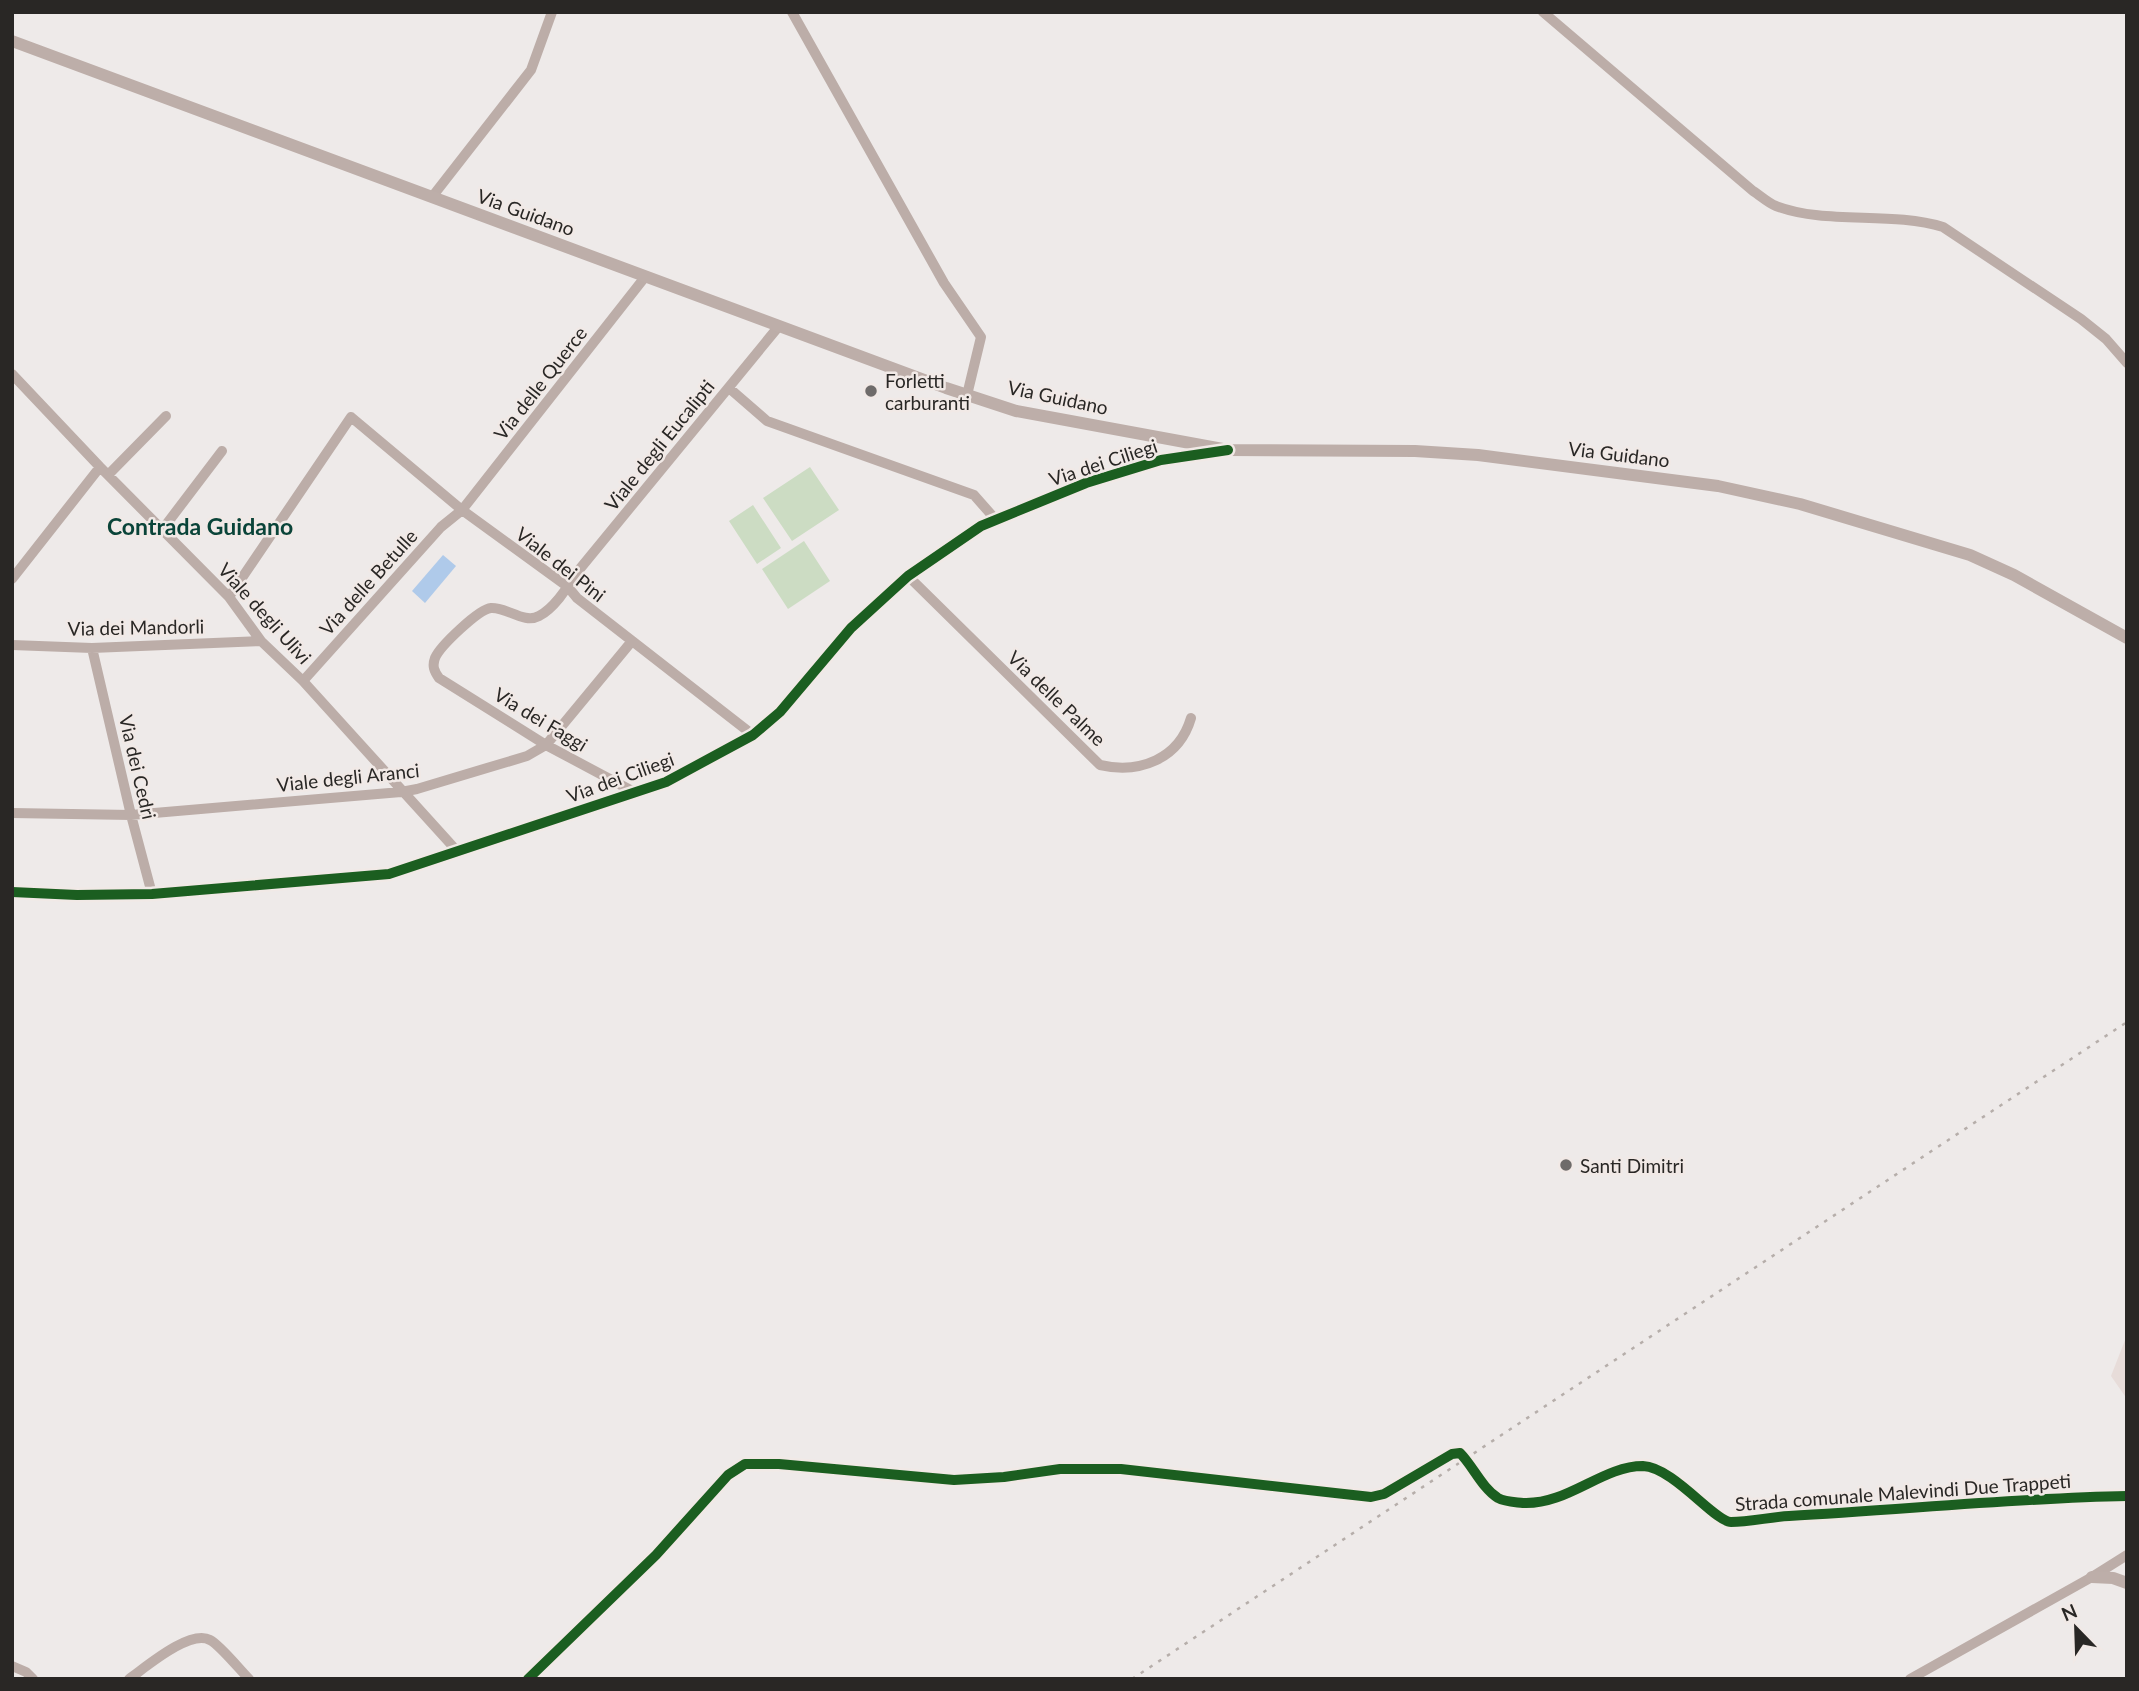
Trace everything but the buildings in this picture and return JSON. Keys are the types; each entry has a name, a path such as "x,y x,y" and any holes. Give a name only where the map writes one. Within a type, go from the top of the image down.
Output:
{"main road":[{"name":"Via Guidano","path":"12,41 779,326 1016,411 1228,450 1415,451 1478,455 1718,486 1800,504 1970,555 2014,575 2127,638"},
{"path":"2092,1577 2113,1578 2127,1583"}],"street":[{"path":"432,197 531,71 552,12"},
{"path":"792,12 944,283 981,337 967,395"},
{"path":"1542,12 1725,168 1775,205 1825,214 1926,222 1943,227 2081,319 2106,339 2127,363"},
{"name":"Via delle Querce","path":"462,510 645,276"},
{"name":"Viale degli Eucalipti","path":"433,669 440,649 480,612 491,608 527,618 537,618 568,587 574,576 779,326"},
{"name":"Viale degli Ulivi","path":"12,374 229,597 261,641 303,681 457,852"},
{"path":"729,388 767,421 974,495 996,520"},
{"path":"12,579 104,471 166,415"},
{"name":"Viale dei Pini","path":"229,597 351,417 462,510 568,587 577,597 753,735"},
{"name":"Via dei Ciliegi","path":"12,892 152,894 389,874 636,793 666,782 753,735 779,712 851,628 908,576 981,526 1086,483 1148,464 1228,450"},
{"path":"162,530 222,451"},
{"name":"Via delle Betulle","path":"303,681 441,527 462,510"},
{"name":"Via delle Palme","path":"908,576 1100,765 1134,767 1152,763 1170,753 1181,742 1191,718"},
{"name":"Via dei Mandorli","path":"12,645 92,648 261,641"},
{"name":"Viale degli Aranci","path":"12,813 131,815 417,789 527,755 546,745 632,641"},
{"name":"Via dei Cedri","path":"92,648 152,894"},
{"name":"Via dei Faggi","path":"433,669 439,678 546,745 636,793"},
{"name":"Strada comunale Malevindi Due Trappeti","path":"528,1679 656,1555 727,1475 745,1464 779,1464 954,1480 1004,1477 1060,1469 1121,1469 1371,1497 1384,1493 1452,1454 1460,1453 1499,1499 1532,1503 1552,1500 1623,1470 1647,1466 1668,1476 1700,1499 1720,1518 1730,1522 1903,1508 2127,1496"},
{"path":"1910,1679 2127,1555"},
{"path":"129,1679 187,1640 199,1637 211,1640 249,1679"},
{"path":"12,1666 33,1679"}],"shaded area":[{"path":"2127,1335 2127,1399 2111,1376"}],"green space":[{"path":"810,467 839,510 792,541 763,498"},
{"path":"753,505 781,548 757,564 729,521"},
{"path":"804,541 830,581 788,609 762,569"}],"water":[{"path":"443,555 456,566 425,603 412,591"}],"railway":[{"path":"1132,1679 2127,1022"}],"cycle path":[{"path":"12,892 152,894 389,874 666,782 753,735 780,712 851,628 908,576 981,526 1086,483 1161,460 1228,450"},
{"path":"528,1679 656,1555 728,1475 745,1464 779,1464 954,1480 1004,1477 1060,1469 1121,1469 1371,1497 1384,1494 1452,1454 1460,1453 1487,1489 1504,1500 1539,1502 1570,1492 1613,1472 1643,1466 1667,1475 1724,1520 1731,1522 2000,1502 2127,1496"}],"place":[{"name":"Forletti carburanti","path":"871,391"},
{"name":"Santi Dimitri","path":"1566,1165"}],"district":[{"name":"Contrada Guidano","path":"200,526"}]}
